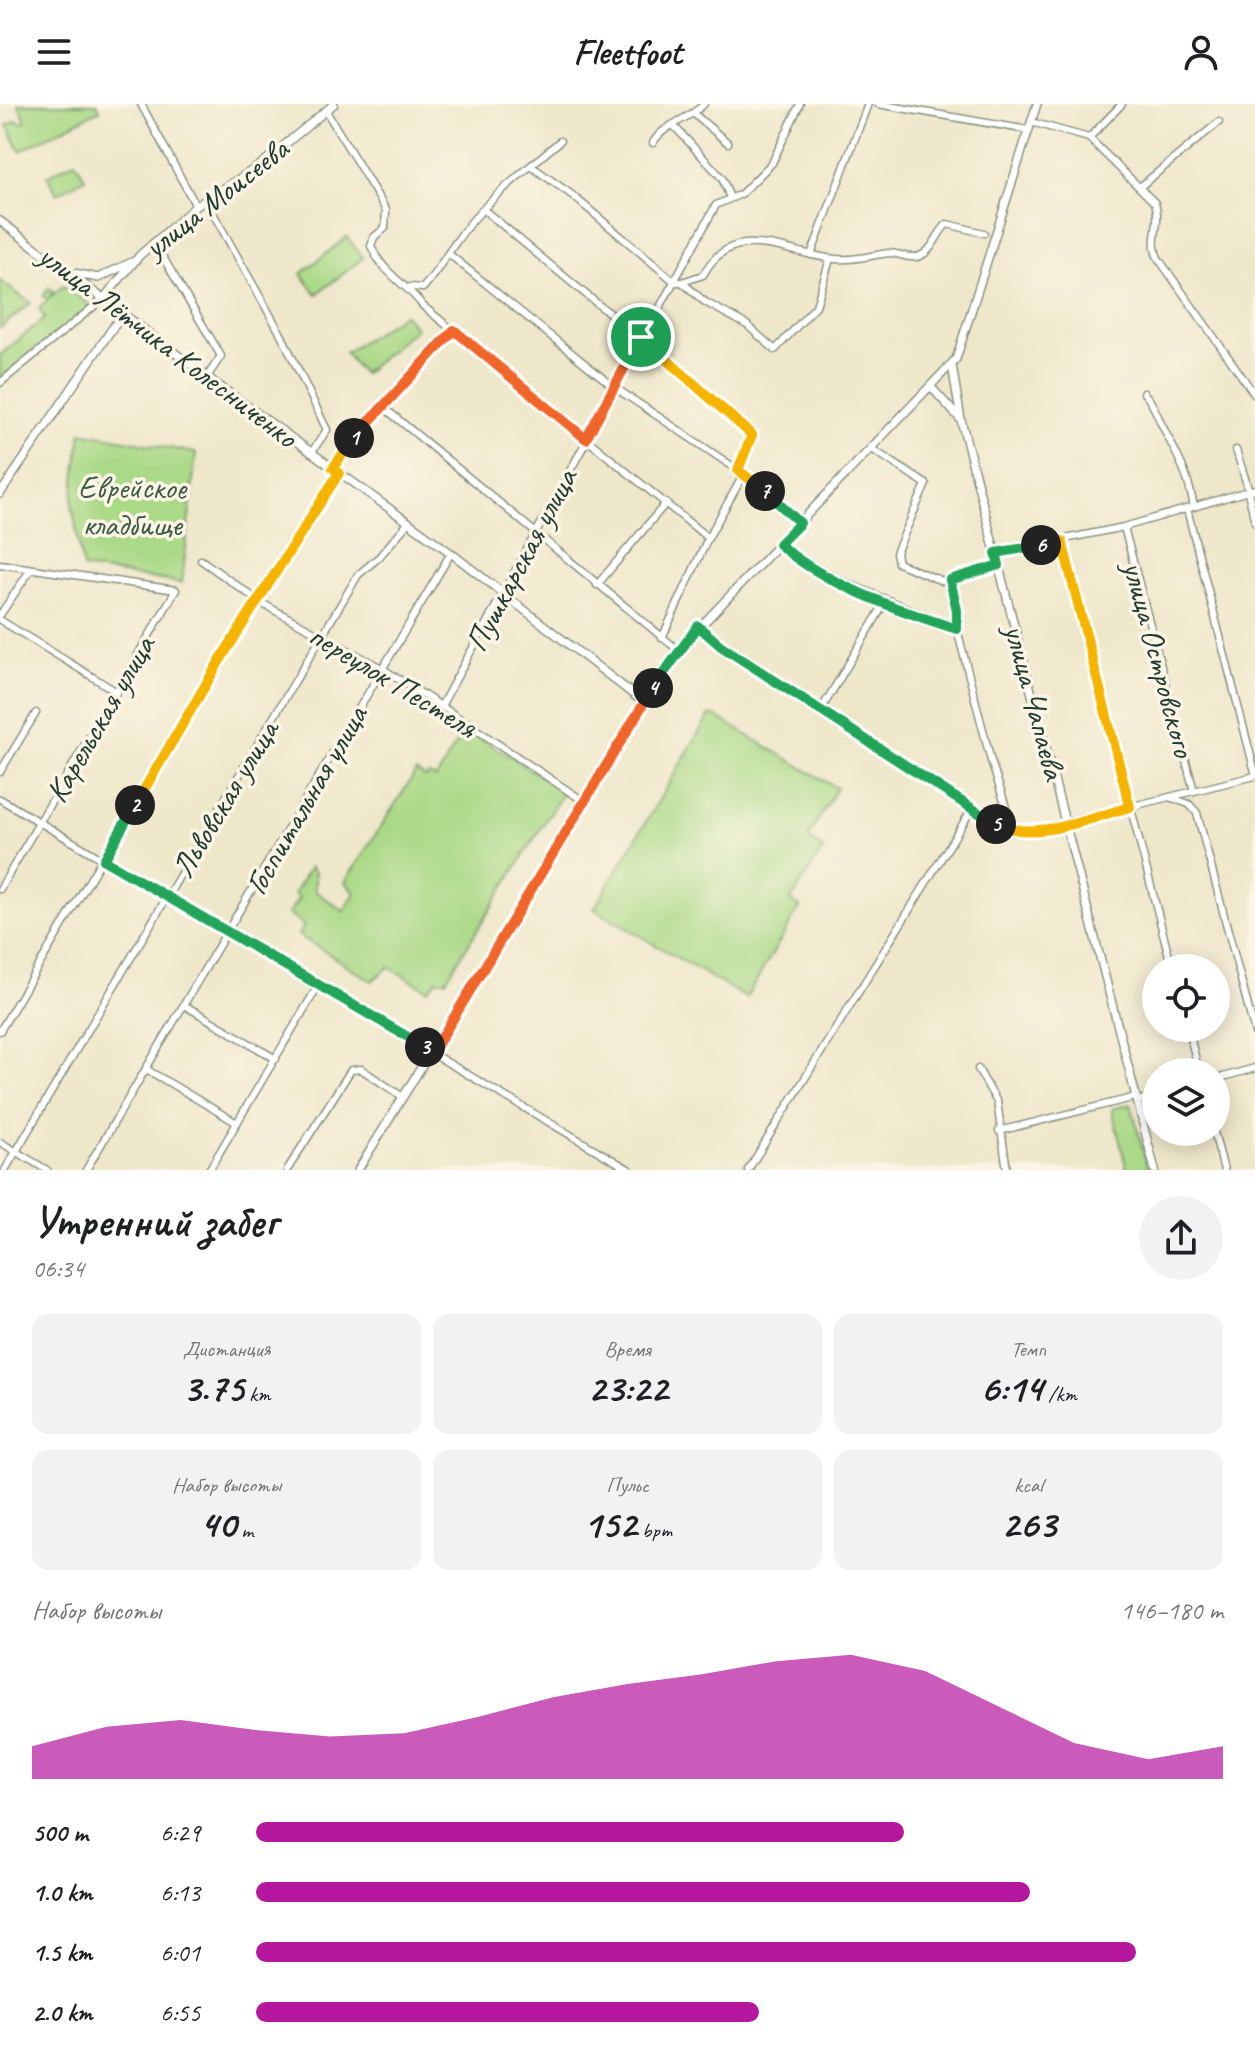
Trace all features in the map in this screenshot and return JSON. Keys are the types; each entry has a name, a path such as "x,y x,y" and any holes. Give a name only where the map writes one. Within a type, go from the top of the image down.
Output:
{"street":[{"path":"141,104 196,206"},
{"name":"улица Моисеева","path":"103,299 140,255 196,206 259,166 334,104"},
{"path":"653,143 658,134 694,114 704,104"},
{"path":"674,126 722,178 730,198 741,194 772,163 800,104"},
{"path":"811,255 868,104"},
{"path":"878,104 920,108 1028,130"},
{"path":"358,1170 433,1052 643,702 678,650 952,365 963,345 1037,104"},
{"path":"1089,138 1122,104"},
{"path":"326,111 386,210 385,228 372,241 375,256 395,280 410,287 423,288 450,255 454,244 484,210 560,141"},
{"path":"694,114 728,143"},
{"path":"1031,122 1089,138 1141,186 1159,214 1153,244 1158,258 1255,395"},
{"path":"1141,186 1219,122"},
{"path":"531,166 705,302 747,325 775,350 816,306 830,259"},
{"name":"Пушкарская улица","path":"441,706 504,596 641,337 679,282 716,205 730,198"},
{"path":"205,199 325,423 327,430 311,453"},
{"path":"484,210 641,337 752,435 741,472 662,638"},
{"name":"улица Лётчика Колесниченко","path":"0,221 207,377 451,553 643,702"},
{"path":"679,282 703,275 725,247 769,245 830,259 865,260 891,253 919,256 947,224 984,233"},
{"path":"154,242 221,356 207,377"},
{"path":"64,269 98,278 117,272 140,255"},
{"path":"450,255 614,387 741,472 800,523"},
{"path":"410,287 423,306 708,538"},
{"path":"0,383 103,299"},
{"path":"0,494 122,314"},
{"path":"0,1031 336,470 382,406 395,398 454,330"},
{"name":"улица Чапаева","path":"952,365 961,420 1155,1170"},
{"name":"улица Чапаева","path":"932,388 961,420"},
{"path":"698,626 721,646 972,809 1014,832 1066,824 1255,774 1190,508 1186,469 1156,407 1144,393"},
{"path":"382,406 678,650"},
{"path":"872,449 926,484 896,553 898,563 942,581 999,565"},
{"path":"1236,450 1251,491 1255,522"},
{"path":"996,553 1124,527 1251,491"},
{"path":"597,585 666,503"},
{"name":"Львовская улица","path":"5,1170 358,575 379,557 409,522"},
{"name":"улица Островского","path":"1124,527 1194,791"},
{"path":"1062,541 1168,954"},
{"path":"779,544 827,575 957,629"},
{"name":"Госпитальная улица","path":"86,1170 451,553"},
{"name":"переулок Пестеля","path":"201,560 258,600 383,669 585,802"},
{"path":"0,564 31,569 0,618 117,692"},
{"name":"Карельская улица","path":"0,889 176,590 31,569"},
{"path":"950,580 957,610 957,629 991,761 1014,832"},
{"path":"821,710 886,601"},
{"path":"0,772 36,713"},
{"name":"улица Островского","path":"1169,797 1189,804 1197,813 1255,1033"},
{"path":"0,799 630,1170"},
{"path":"748,1170 972,809"},
{"path":"209,1170 318,986"},
{"path":"184,1005 276,1059"},
{"path":"1230,1075 1255,1068"},
{"path":"146,1069 237,1123"},
{"path":"287,1170 351,1070 361,1069 403,1097"},
{"path":"978,1069 994,1092 1007,1170"},
{"path":"999,1131 1142,1098"},
{"path":"0,1142 47,1170"},
{"path":"1218,1146 1224,1170"}],"green space":[{"path":"18,104 97,104 100,110 20,151 7,125 18,120 20,124 26,121"},
{"path":"75,161 85,178 57,194 47,176"},
{"path":"347,237 363,258 317,294 301,274"},
{"path":"0,281 31,303 0,328"},
{"path":"63,286 87,302 88,310 0,379 0,355 45,318 39,309 48,300 43,296 49,288 53,291 49,298"},
{"path":"404,314 416,328 363,374 345,353"},
{"name":"Еврейское кладбище","path":"81,432 196,453 182,583 83,568 72,505"},
{"path":"713,715 837,788 808,837 823,849 791,900 800,907 746,998 594,909 709,716"},
{"path":"465,728 564,791 446,980 437,980 428,990 389,967 372,981 298,935 304,926 288,914 299,898 294,893 310,867 315,872 315,891 344,911 355,893 345,882 416,772 436,779"},
{"path":"1131,1104 1148,1170 1127,1170 1112,1109"}],"route":[{"path":"454,330 586,439 641,337 752,435 738,470 800,523 779,544 827,575 957,629 957,610 950,580 999,565 996,553 1062,541 1130,807 1066,824 1014,832 994,823 721,646 698,626 643,702 433,1052 104,860 222,657 339,473 333,468 357,434 382,406 395,398 454,330"}]}
